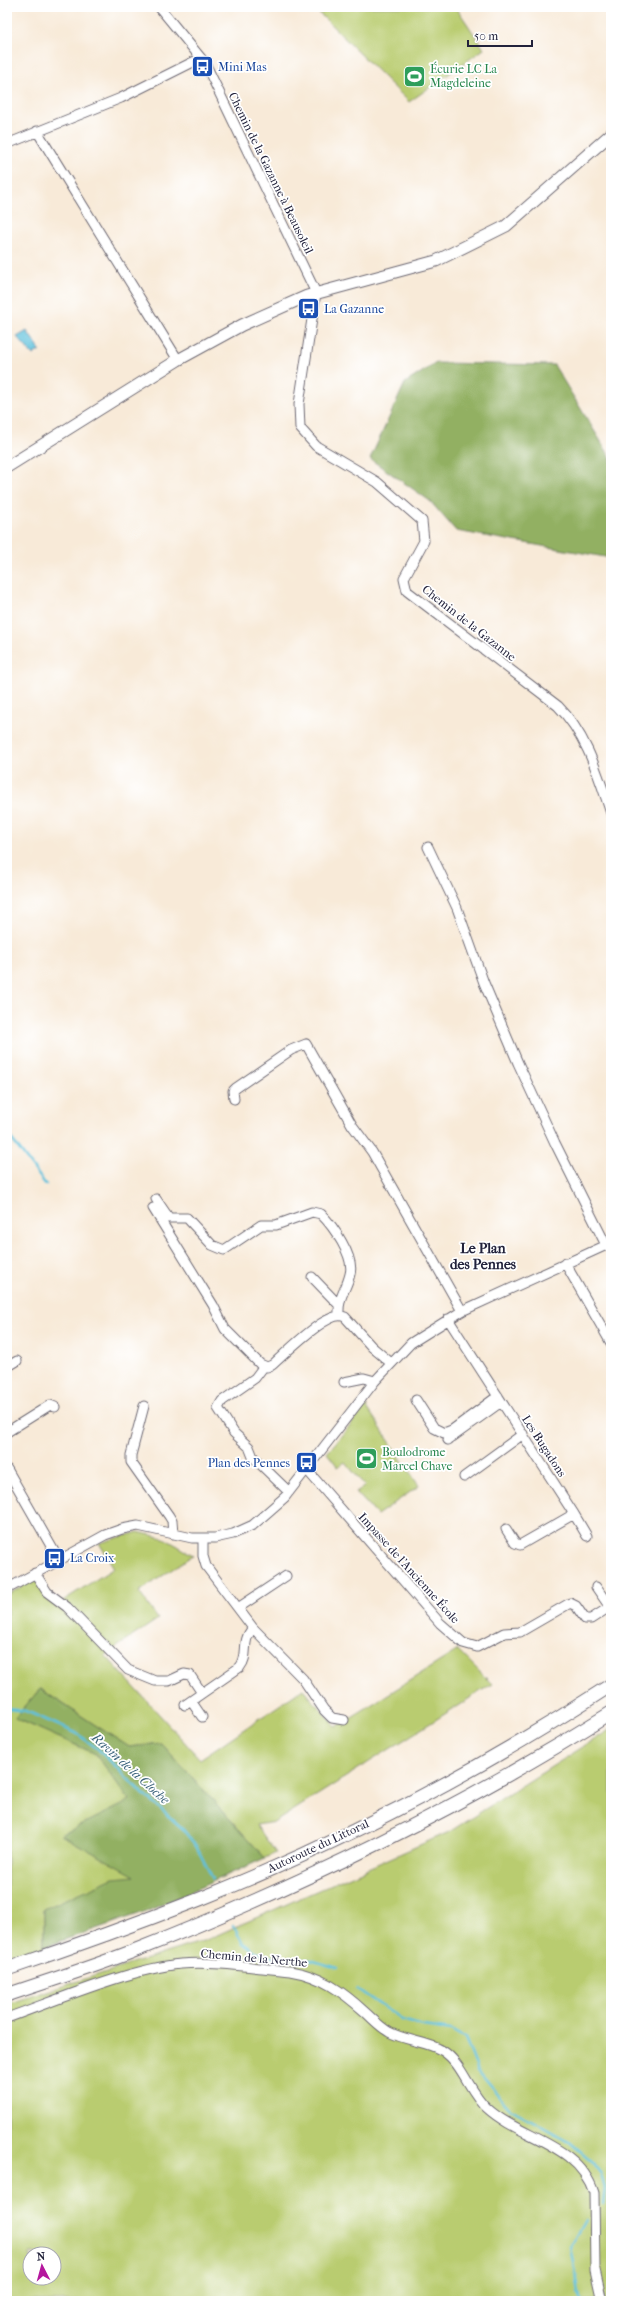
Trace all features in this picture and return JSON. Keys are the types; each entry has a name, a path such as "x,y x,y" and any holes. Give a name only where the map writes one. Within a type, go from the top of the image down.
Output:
{"highway":[{"name":"Autoroute du Littoral","path":"7,1969 119,1931 202,1898 328,1842 436,1788 519,1742 611,1685"},
{"name":"Autoroute du Littoral","path":"7,1995 129,1953 205,1923 367,1851 444,1811 535,1760 611,1713"}],"main road":[{"path":"7,467 178,360 242,325 316,293 436,262 506,226 611,134"}],"street":[{"name":"Chemin de la Gazanne à Beausoleil","path":"159,7 201,58 316,293"},
{"path":"7,144 121,98 201,58"},
{"path":"37,131 59,163 98,232 178,360"},
{"name":"Chemin de la Gazanne","path":"316,293 299,404 300,428 316,446 377,482 422,521 424,541 404,578 407,591 558,706 573,721 594,764 611,813"},
{"path":"7,1589 105,1535 122,1529 142,1527 173,1534 202,1538 224,1537 246,1529 266,1515 289,1492 375,1381 417,1338 462,1311 609,1244 554,1143 484,983 457,908 428,847"},
{"path":"234,1099 234,1091 236,1088 291,1050 306,1044 352,1125 372,1152 462,1311"},
{"path":"156,1199 166,1217 187,1218 212,1245 219,1250 227,1249 261,1225 276,1225 312,1212 321,1214 346,1251 352,1266 338,1305 339,1315"},
{"path":"154,1208 213,1305 225,1329 264,1366"},
{"path":"565,1263 611,1343"},
{"path":"312,1277 338,1305"},
{"path":"289,1492 253,1457 249,1447 234,1433 218,1408 222,1401 250,1382 264,1366 272,1365 326,1320 339,1315 345,1318 372,1347 391,1363"},
{"name":"Les Bugadons","path":"448,1319 587,1536"},
{"path":"7,1367 17,1360"},
{"path":"344,1382 364,1378 375,1381"},
{"path":"416,1400 434,1428 439,1432 444,1433 452,1430 500,1399"},
{"path":"448,1440 500,1399"},
{"path":"7,1432 50,1405 55,1407"},
{"path":"144,1406 131,1455 132,1462 170,1516 173,1534"},
{"path":"464,1477 523,1434"},
{"path":"7,1469 59,1560"},
{"name":"Impasse de l'Ancienne École","path":"307,1470 440,1623 463,1643 470,1646 477,1647 507,1632 520,1632 570,1603 576,1606 585,1619 591,1619 608,1608 608,1603 596,1587"},
{"path":"506,1529 515,1543 520,1546 574,1514"},
{"path":"202,1538 203,1556 206,1566 253,1628 304,1679 328,1714 336,1720 344,1720"},
{"path":"35,1573 47,1592 67,1607 121,1666 137,1676 155,1681 169,1681 184,1674 190,1674 202,1693"},
{"path":"238,1608 286,1576"},
{"path":"202,1717 188,1703 242,1664 245,1638 253,1628"},
{"name":"Chemin de la Nerthe","path":"10,2017 106,1983 164,1966 182,1964 290,1971 308,1974 323,1979 342,1992 378,2025 404,2039 442,2050 454,2061 478,2098 494,2115 509,2124 551,2144 581,2169 590,2181 594,2193 595,2270 602,2301"}],"green space":[{"name":"Écurie LC La Magdeleine","path":"313,7 456,7 484,49 409,102"},
{"path":"436,363 554,365 611,458 611,558 456,531 430,501 370,459 405,383"},
{"name":"Boulodrome Marcel Chave","path":"366,1406 419,1486 377,1515 356,1492 365,1486 345,1462 338,1467 327,1453"},
{"path":"138,1532 164,1538 193,1555 139,1592 158,1619 105,1655 200,1759 303,1689 336,1727 458,1650 492,1684 275,1822 256,1825 276,1853 265,1858 161,1743 129,1747 40,1689 15,1718 96,1754 131,1802 62,1835 136,1876 44,1909 44,1947 7,1959 7,1595 35,1579 58,1604 114,1568 99,1543"},
{"path":"40,1689 129,1747 161,1743 265,1858 150,1910 44,1947 44,1909 113,1878 135,1876 61,1835 130,1801 96,1754 15,1718"},
{"path":"611,1729 611,2301 7,2301 7,2004 206,1940 449,1832"}],"water":[{"path":"27,331 40,350 33,355 17,337"}],"waterway":[{"path":"7,1133 46,1185"},
{"name":"Ravin de la Cloche","path":"7,1709 26,1711 76,1733 98,1749 140,1791 181,1827 196,1846 213,1879"},
{"name":"Ravin de la Cloche","path":"234,1926 243,1943 255,1952 275,1958 310,1960 338,1968"},
{"name":"Ravin de la Cloche","path":"357,1989 402,2020 423,2026 451,2030 465,2038 478,2071 509,2108 566,2139 592,2161 601,2173 605,2188 603,2204"},
{"name":"Ravin de la Cloche","path":"583,2301 578,2291 570,2246 585,2220"}],"place":[{"name":"Mini Mas","path":"202,67"},
{"name":"Écurie LC La Magdeleine","path":"414,76"},
{"name":"La Gazanne","path":"309,309"},
{"name":"Boulodrome Marcel Chave","path":"367,1459"},
{"name":"Plan des Pennes","path":"306,1463"},
{"name":"La Croix","path":"54,1558"}],"district":[{"name":"Le Plan des Pennes","path":"483,1256"}]}
